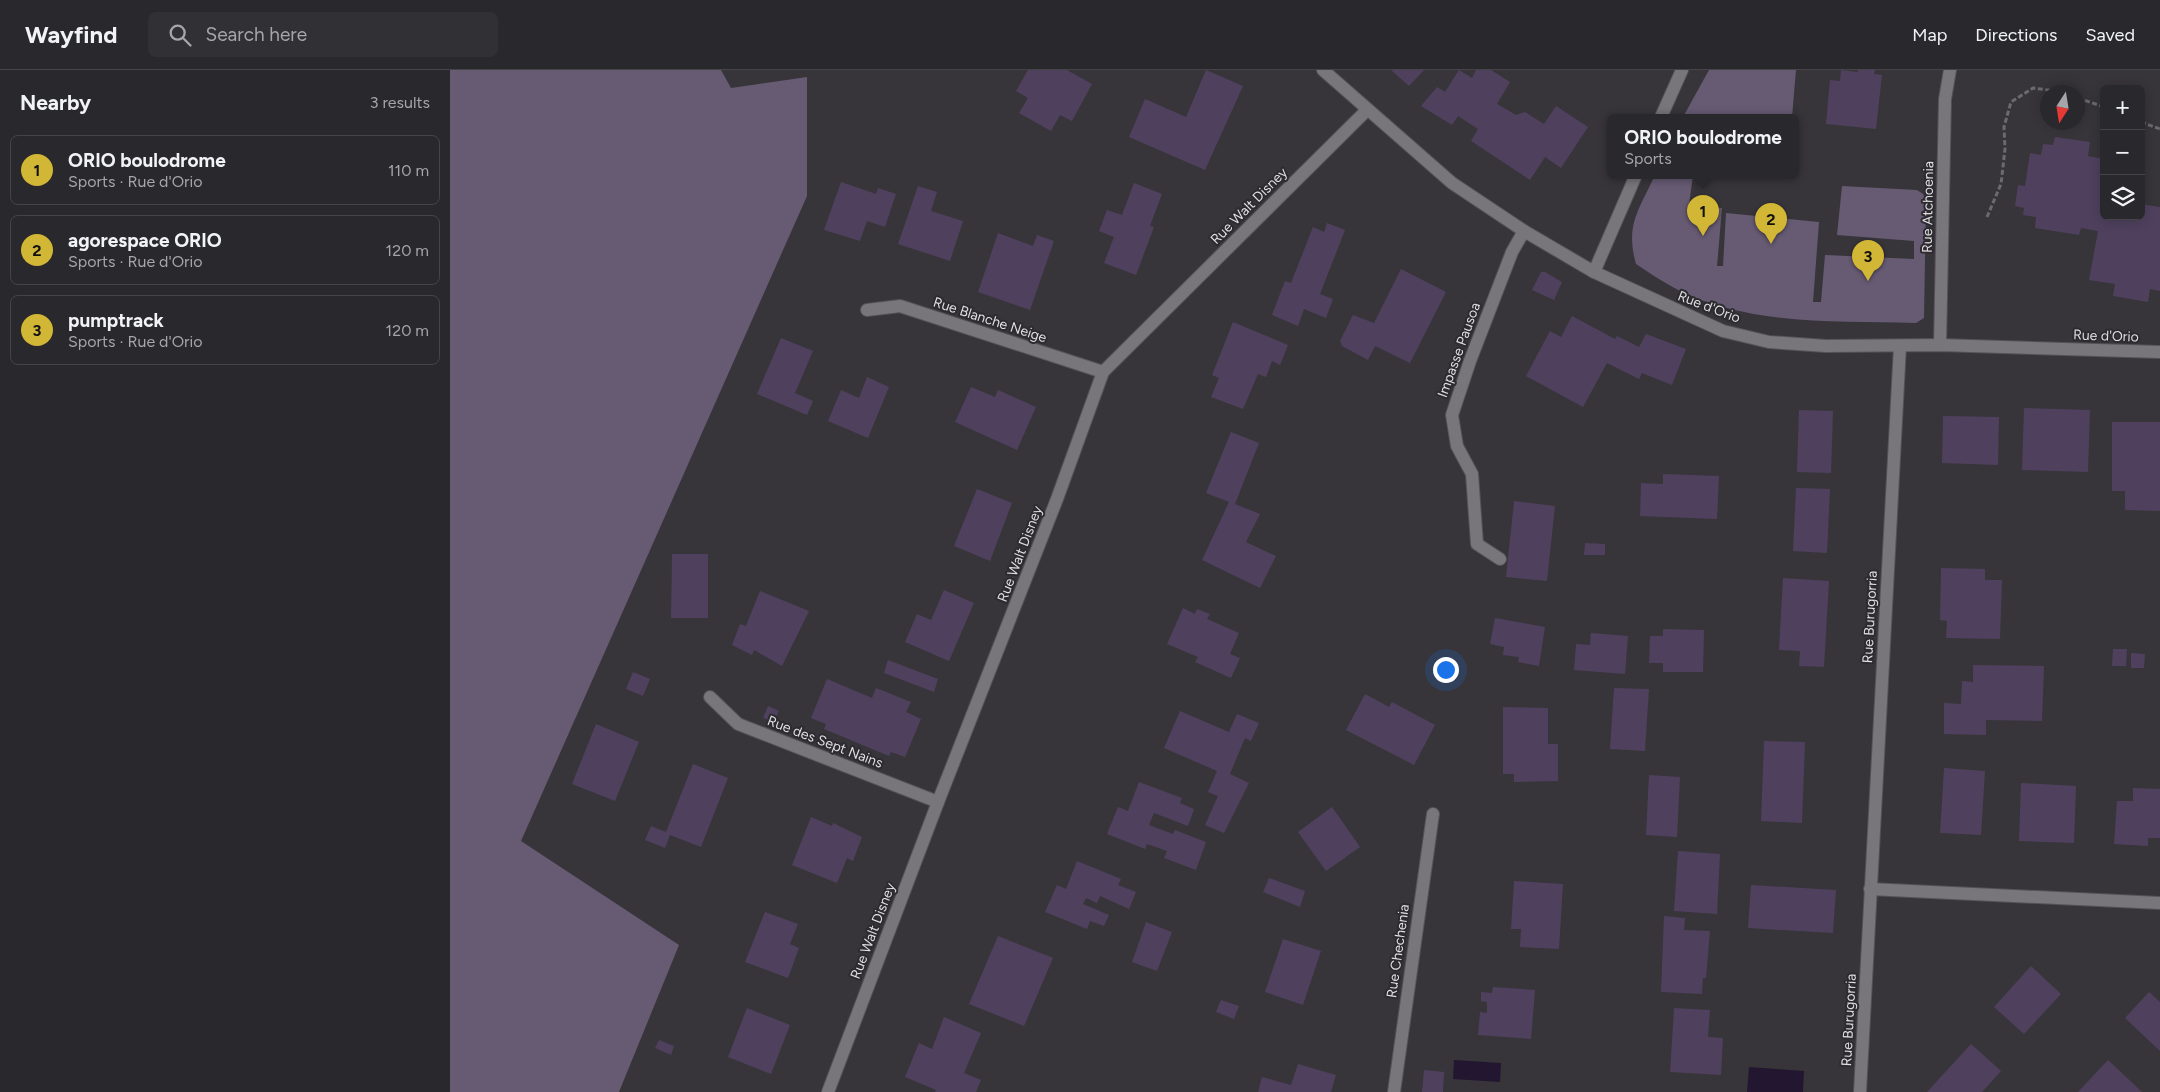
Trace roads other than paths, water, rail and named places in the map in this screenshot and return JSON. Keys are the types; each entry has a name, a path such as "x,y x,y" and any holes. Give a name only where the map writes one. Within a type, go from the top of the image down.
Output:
{"street":[{"name":"Rue d'Orio","path":"1322,70 1452,183 1524,231 1594,272 1723,331 1769,342 1826,346 1940,345 2160,352"},
{"path":"1662,114 1682,70"},
{"name":"Rue Atchoenia","path":"1940,345 1945,99 1950,70"},
{"name":"Rue Walt Disney","path":"828,1092 938,802 1057,498 1103,372 1367,110"},
{"path":"1594,272 1634,179"},
{"name":"Impasse Pausoa","path":"1500,559 1477,544 1472,474 1457,446 1452,415 1470,360 1508,261 1524,231"},
{"name":"Rue Blanche Neige","path":"867,310 900,306 1103,372"},
{"name":"Rue Burugorria","path":"1860,1092 1900,346"},
{"name":"Rue des Sept Nains","path":"710,697 738,724 938,802"},
{"name":"Rue Chechenia","path":"1394,1092 1433,814"},
{"path":"1870,890 2160,903"}],"place":[{"name":"ORIO boulodrome","path":"1703,236"},
{"name":"agorespace ORIO","path":"1771,244"},
{"name":"pumptrack","path":"1868,281"}]}
